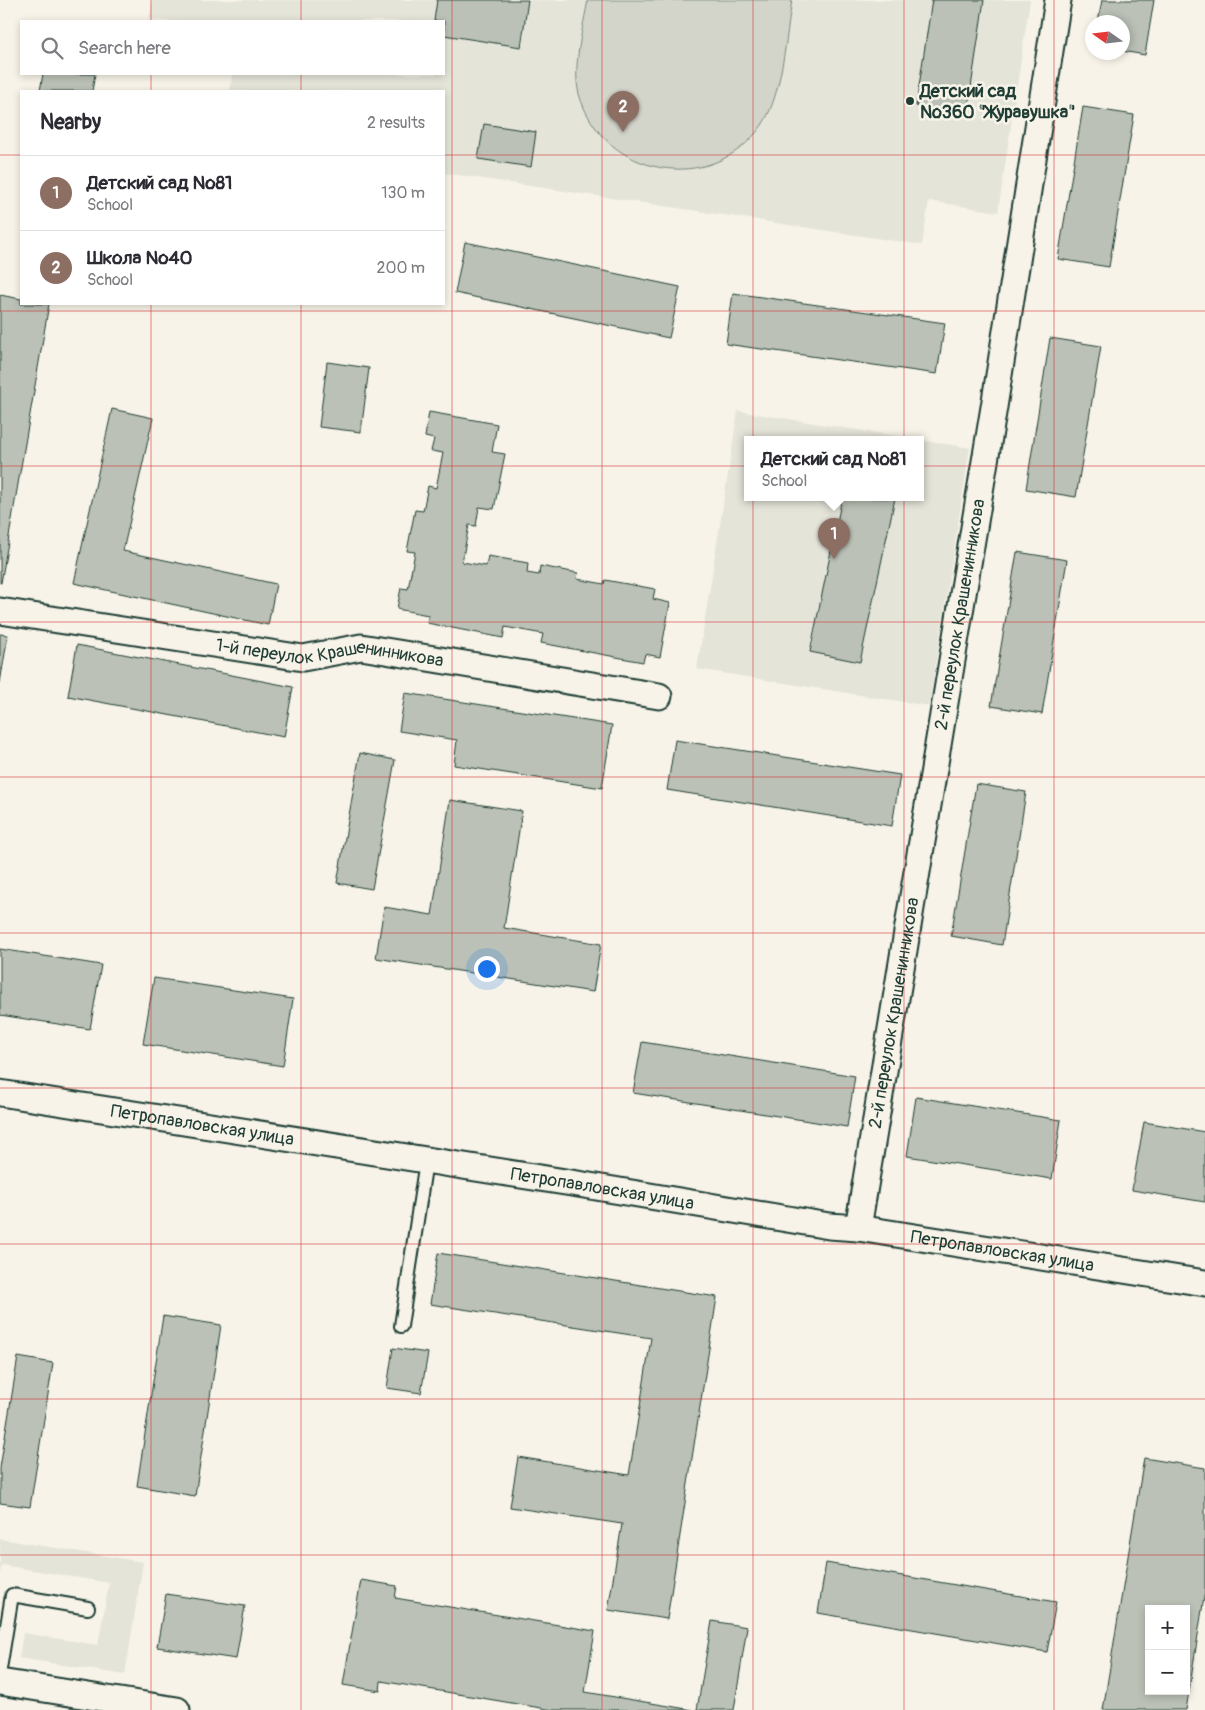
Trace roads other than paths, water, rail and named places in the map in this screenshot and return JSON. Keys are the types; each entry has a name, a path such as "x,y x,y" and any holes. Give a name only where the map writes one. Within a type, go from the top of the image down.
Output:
{"street":[{"name":"2-й переулок Крашенинникова","path":"858,1228 987,446 1058,0"},
{"name":"1-й переулок Крашенинникова","path":"0,611 302,658 361,647 659,696"},
{"name":"Петропавловская улица","path":"0,1093 829,1226 858,1228 1205,1283"},
{"path":"0,1682 177,1710"}],"lane":[{"path":"401,1326 426,1161"},
{"path":"0,1669 12,1595 88,1608"}],"place":[{"name":"Детский сад №360 \"Журавушка\"","path":"910,101"},
{"name":"Школа №40","path":"623,132"},
{"name":"Детский сад №81","path":"834,559"}]}
